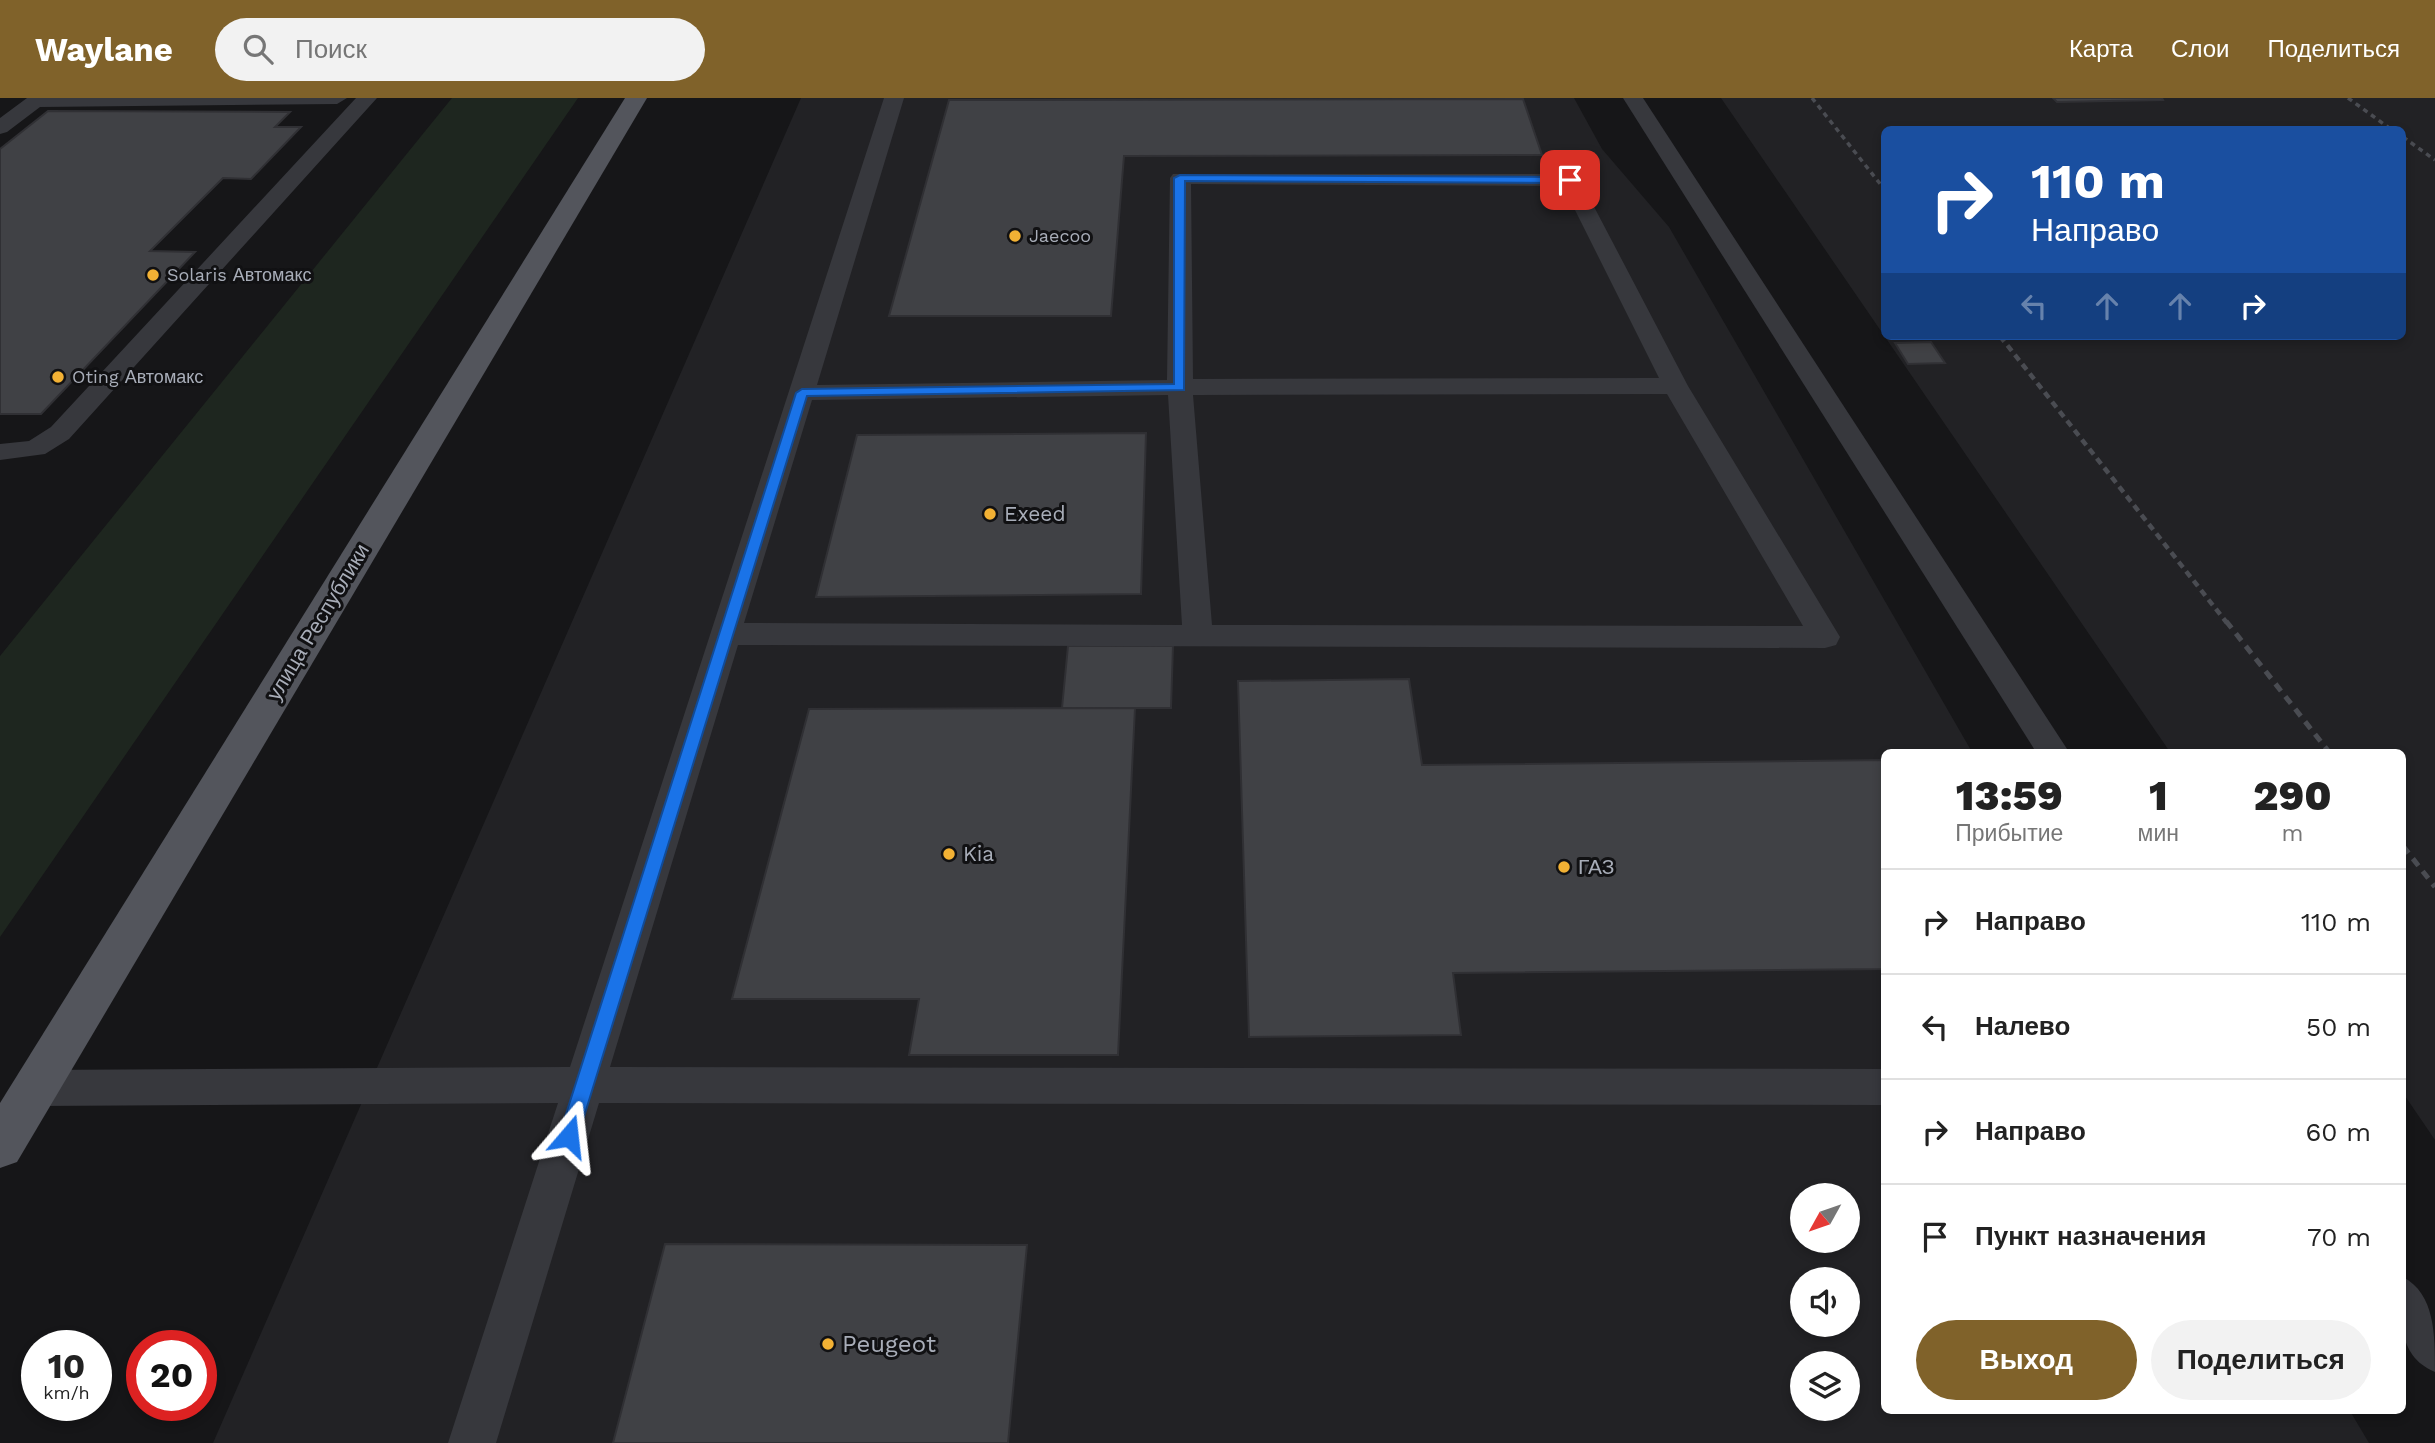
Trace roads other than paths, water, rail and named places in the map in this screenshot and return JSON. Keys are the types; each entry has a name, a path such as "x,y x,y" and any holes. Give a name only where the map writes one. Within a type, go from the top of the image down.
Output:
{"main road":[{"name":"улица Республики","path":"0,1146 636,98"}],"lane":[{"path":"0,128 35,102 338,98"},
{"path":"0,453 36,448 61,433 367,98"},
{"path":"472,1443 894,98"},
{"path":"1633,98 2051,749"},
{"path":"727,634 1198,636 1825,637 1675,387 1570,180 1180,178 1180,387 1198,636"},
{"path":"802,393 1180,387 1675,387"},
{"path":"35,1088 585,1085 1881,1087"},
{"path":"2406,1303 2435,1349"}],"railway":[{"path":"1812,98 1881,185"},
{"path":"2348,98 2386,126"},
{"path":"2406,139 2435,160"},
{"path":"2003,340 2227,623"},
{"path":"2226,621 2327,749"},
{"path":"2406,850 2435,887"}],"place":[{"name":"Jaecoo","path":"1015,236"},
{"name":"Solaris Автомакс","path":"153,275"},
{"name":"Oting Автомакс","path":"58,377"},
{"name":"Exeed","path":"990,514"},
{"name":"Kia","path":"949,854"},
{"name":"ГАЗ","path":"1564,867"},
{"name":"Peugeot","path":"828,1344"}]}
